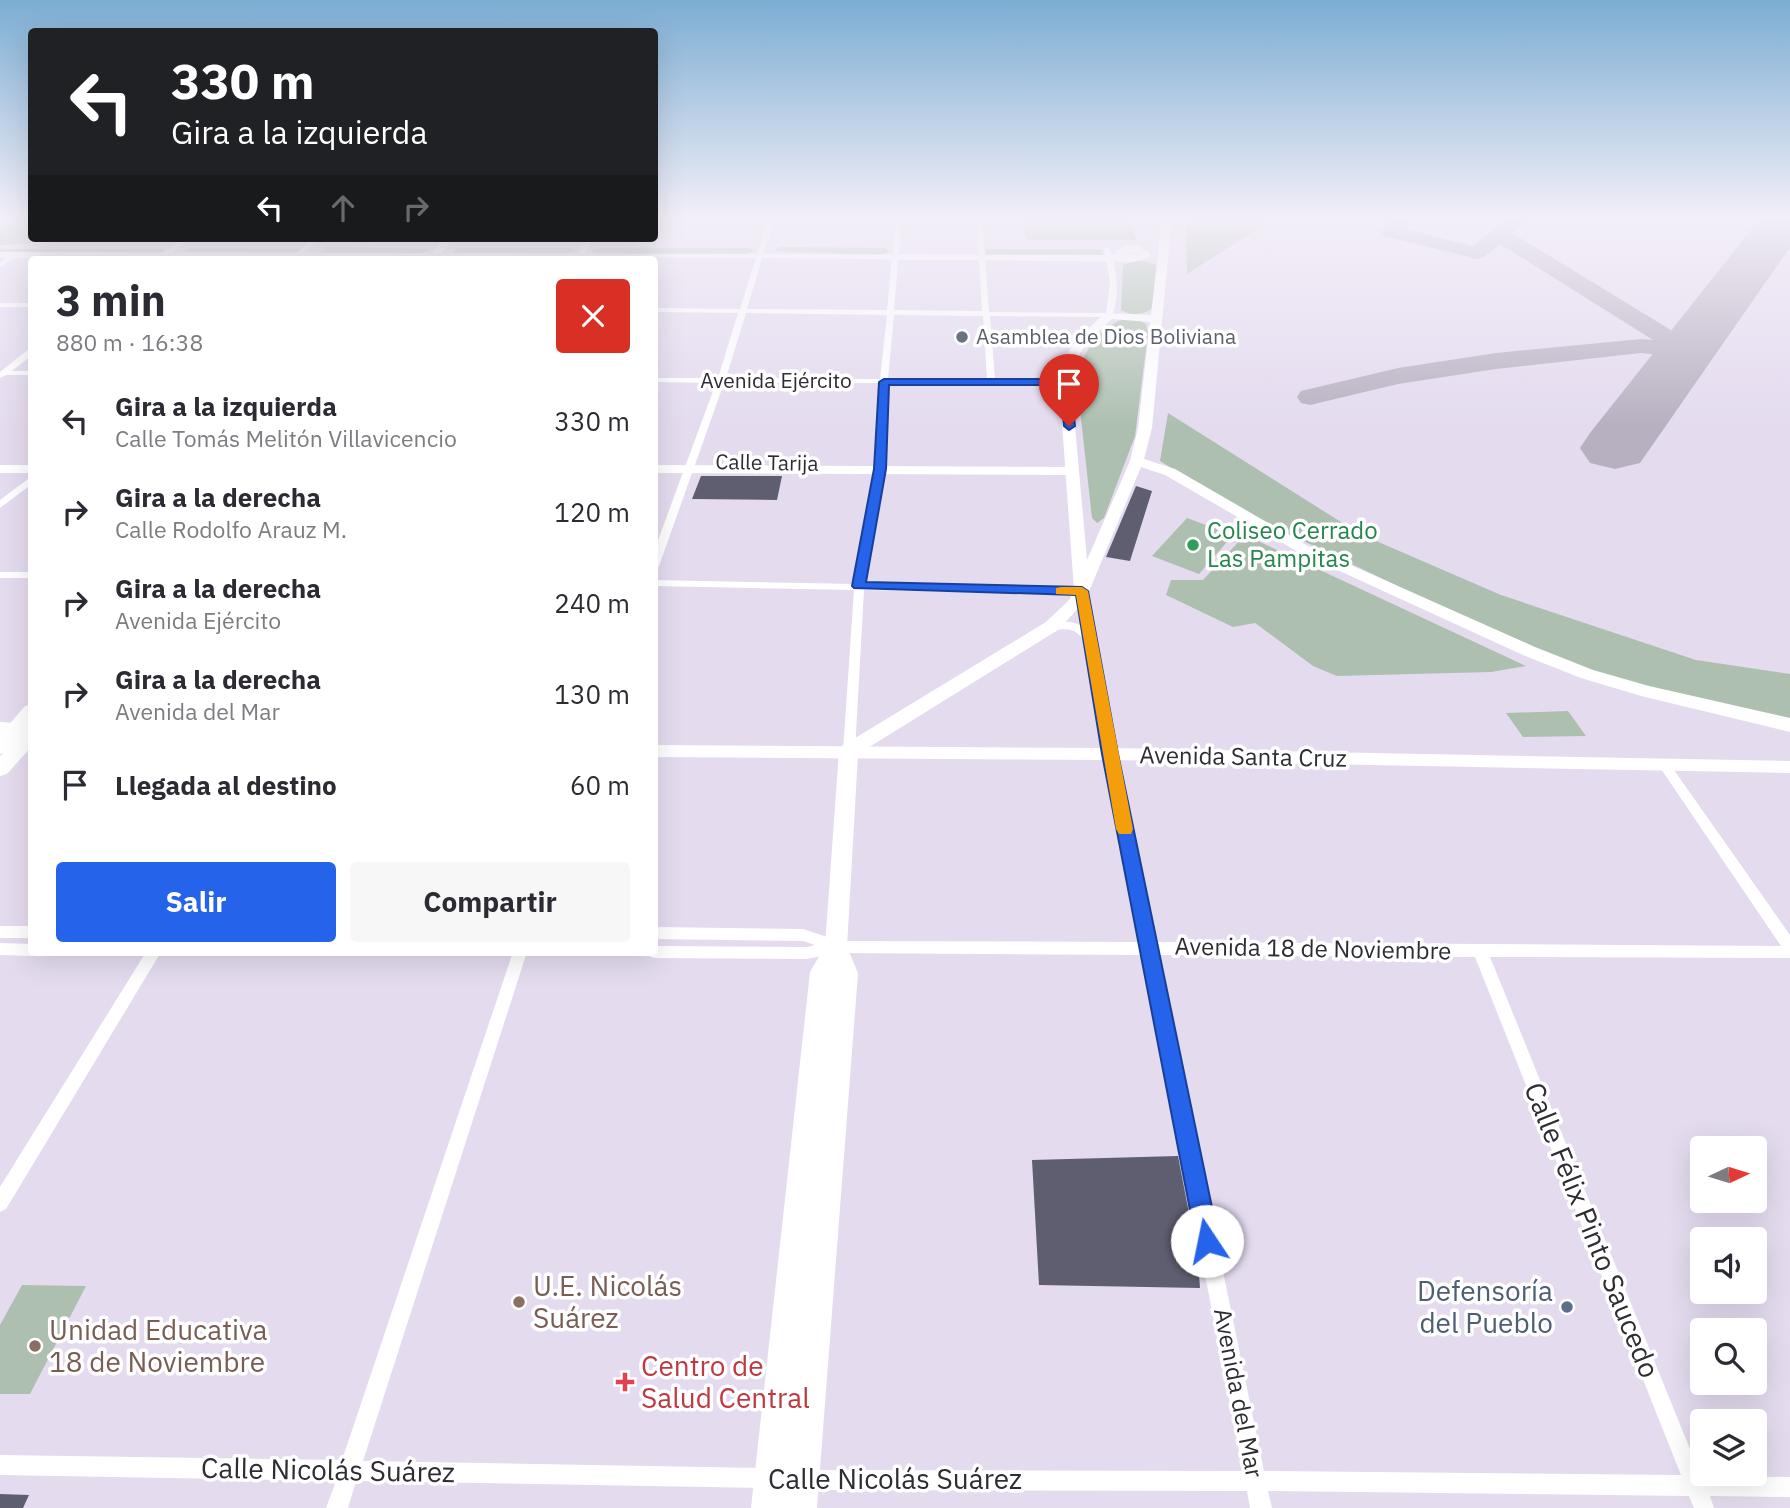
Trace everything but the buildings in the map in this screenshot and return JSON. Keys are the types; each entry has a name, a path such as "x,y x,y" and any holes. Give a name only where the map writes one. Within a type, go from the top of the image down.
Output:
{"main road":[{"path":"800,1508 782,1489 846,973 836,947 849,751 1052,626 1077,601 1137,461 1145,428 1160,286"},
{"path":"1109,315 1157,319"},
{"name":"Avenida del Mar","path":"1082,591 1065,382 1069,359 1109,315"},
{"path":"0,459 28,460"},
{"path":"1137,461 1170,472 1303,549 1529,651 1587,674 1647,692 1790,725"},
{"name":"Calle Tarija","path":"658,462 866,472 880,469 1073,471"},
{"name":"Calle Tarija","path":"658,469 692,465"},
{"path":"0,469 28,469"},
{"path":"1075,528 1086,539 1100,538 1106,534"},
{"path":"0,769 28,716"},
{"name":"Avenida Santa Cruz","path":"658,751 1110,754 1790,767"}],"street":[{"path":"658,555 721,381 750,286"},
{"path":"849,751 859,586 880,469 893,286"},
{"path":"985,286 991,382"},
{"path":"658,310 1109,315 1114,298 1113,286"},
{"path":"0,305 28,306"},
{"path":"1,374 28,354"},
{"path":"1,374 28,373"},
{"name":"Avenida Ejército","path":"658,380 1065,382"},
{"path":"0,505 28,482"},
{"path":"0,575 28,575"},
{"path":"658,583 1082,591"},
{"name":"Avenida del Mar","path":"1082,591 1110,754 1261,1508"},
{"path":"1052,626 1077,626 1090,640"},
{"path":"1663,763 1790,947"},
{"path":"0,932 28,932"},
{"name":"Avenida 18 de Noviembre","path":"658,933 803,935 836,947"},
{"name":"Avenida 18 de Noviembre","path":"658,952 807,953 836,947 1790,952"},
{"path":"0,949 28,950"},
{"name":"Calle Félix Pinto Saucedo","path":"1480,951 1704,1508"},
{"path":"0,1203 152,956"},
{"path":"337,1508 519,956"},
{"name":"Calle Nicolás Suárez","path":"0,1465 351,1470 782,1489 1255,1481 1790,1487"}],"green space":[{"path":"1122,286 1157,286 1153,308 1133,314 1121,310"},
{"path":"1126,319 1139,320 1146,324 1148,333 1135,436 1104,518 1097,523 1092,518 1076,373 1084,356 1102,332"},
{"path":"1168,413 1360,534 1501,595 1696,660 1790,674 1790,722 1708,705 1584,669 1496,633 1243,512 1160,461"},
{"name":"Coliseo Cerrado Las Pampitas","path":"1187,518 1233,535 1199,574 1152,556"},
{"path":"1245,535 1526,666 1491,672 1337,676 1313,666 1255,623 1233,627 1166,595 1171,580 1203,580"},
{"path":"1568,711 1586,736 1523,737 1506,713"},
{"path":"22,1285 86,1286 30,1394 0,1394 0,1325"}],"taxiway":[{"path":"1310,397 1398,376 1496,361 1641,346 1688,351 1584,286"}],"runway":[{"path":"1615,448 1735,286"}],"slow traffic":[{"path":"1061,591 1082,591 1125,829"}],"place":[{"name":"Asamblea de Dios Boliviana","path":"962,337"},
{"name":"Coliseo Cerrado Las Pampitas","path":"1193,545"},
{"name":"U.E. Nicolás Suárez","path":"519,1302"},
{"name":"Defensoría del Pueblo","path":"1567,1307"},
{"name":"Unidad Educativa 18 de Noviembre","path":"35,1346"},
{"name":"Centro de Salud Central","path":"625,1382"}],"route":[{"path":"1069,426 1065,382 884,382 880,469 859,586 1082,591 1110,754 1207,1241"}]}
